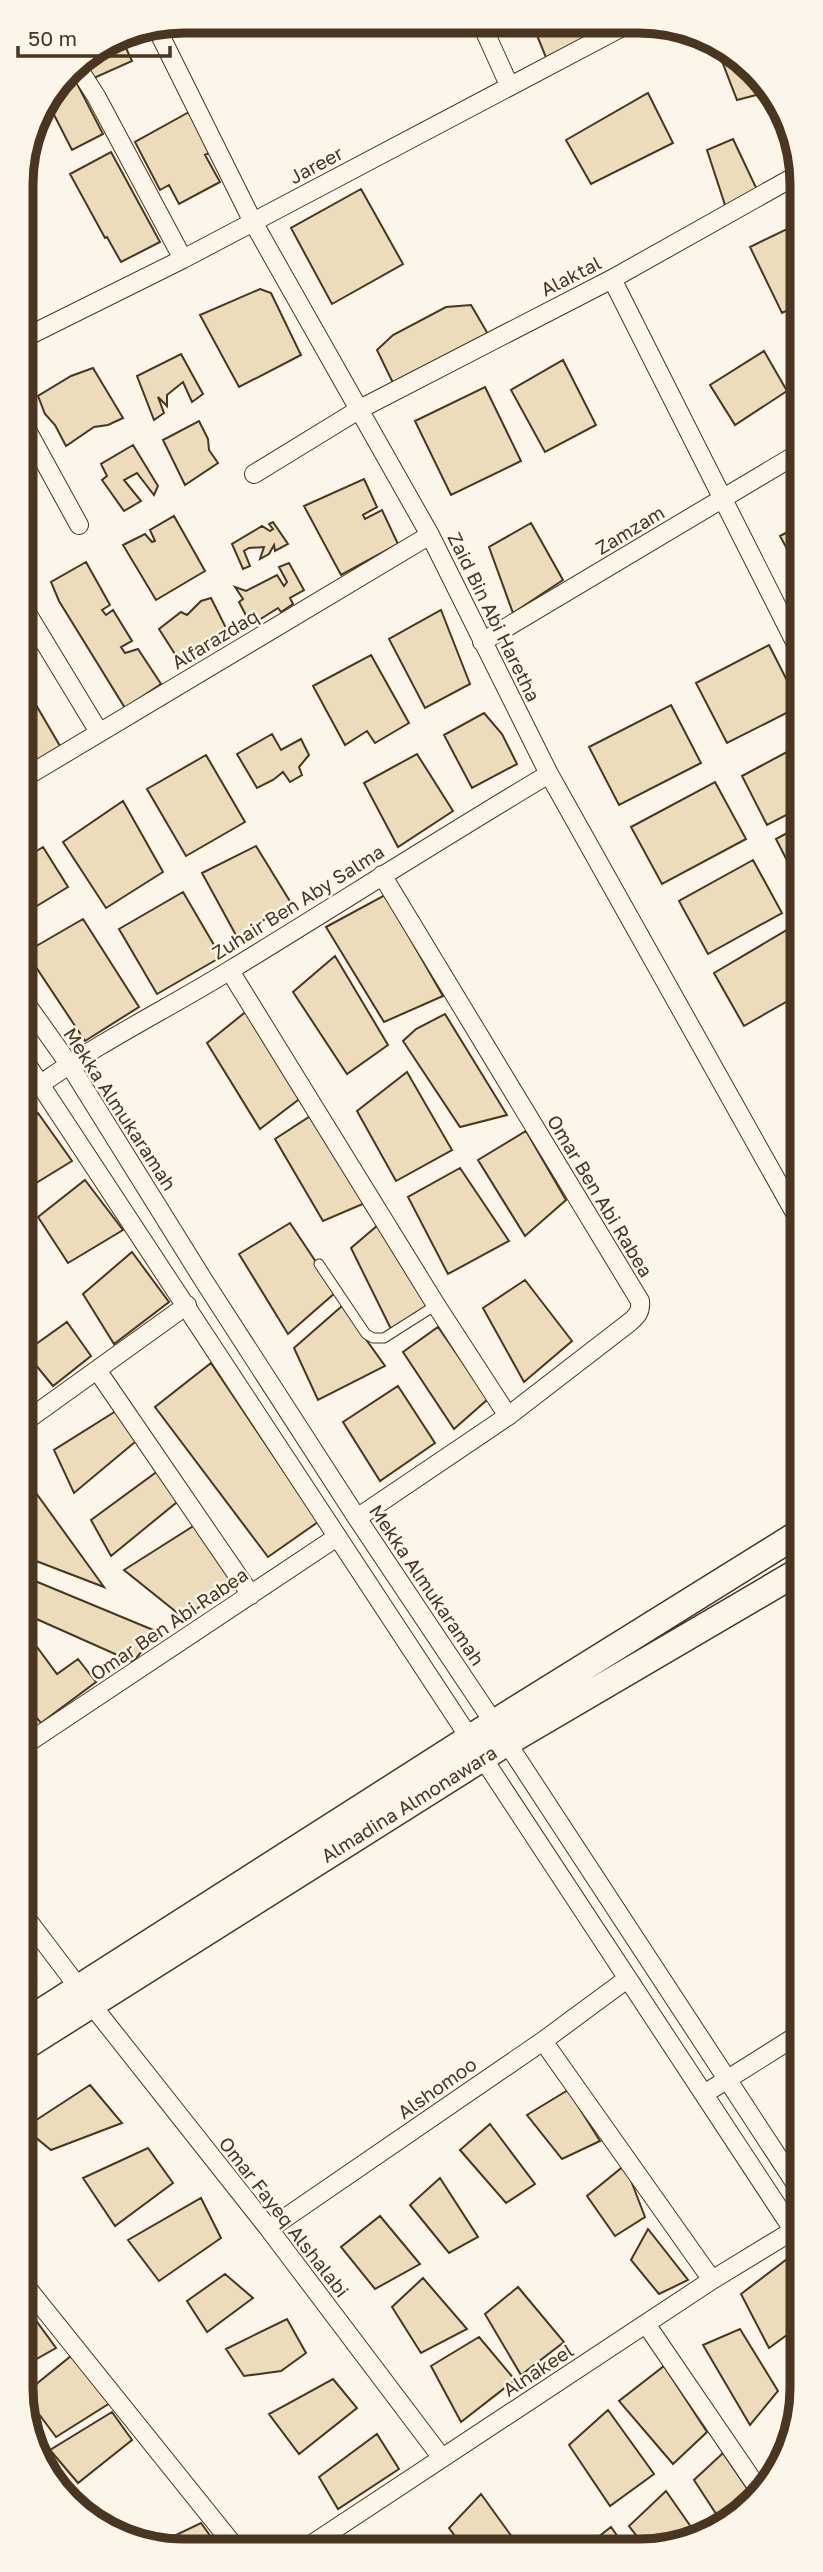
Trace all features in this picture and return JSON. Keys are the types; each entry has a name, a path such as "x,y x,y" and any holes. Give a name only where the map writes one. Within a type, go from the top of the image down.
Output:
{"main road":[{"path":"33,2039 85,1996 500,1733 789,1540"},
{"name":"Almadina Almonawara","path":"500,1733 789,1576"},
{"path":"33,2019 85,1996"}],"street":[{"path":"486,33 509,85"},
{"name":"Jareer","path":"34,333 253,222 610,33"},
{"name":"Zaid Bin Abi Haretha","path":"160,35 253,222 430,535 549,774 790,1192"},
{"path":"82,74 183,258"},
{"name":"Alaktal","path":"254,474 360,409 612,279 789,179"},
{"path":"612,279 790,632"},
{"path":"34,443 79,525"},
{"name":"Zamzam","path":"482,642 790,459"},
{"name":"Alfarazdaq","path":"34,772 430,535"},
{"path":"34,625 99,732"},
{"name":"Zuhair Ben Aby Salma","path":"41,1084 69,1064 230,971 549,774"},
{"name":"Omar Ben Abi Rabea","path":"357,1518 509,1416 639,1315 640,1301 382,875"},
{"path":"230,971 436,1305 509,1416"},
{"name":"Mekka Almukaramah","path":"34,1014 69,1064 204,1281 357,1518 789,2172"},
{"path":"34,1073 789,2223"},
{"path":"33,1416 187,1305"},
{"path":"97,1370 251,1595"},
{"name":"Omar Ben Abi Rabea","path":"33,1739 337,1537"},
{"name":"Omar Fayeq Alshalabi","path":"33,1928 269,2229 442,2458"},
{"name":"Alshomoo","path":"269,2229 542,2041 627,1979"},
{"path":"704,2094 789,2040"},
{"path":"542,2041 712,2280"},
{"name":"Alnakeel","path":"320,2539 712,2280 789,2241"},
{"path":"33,2295 229,2539"},
{"path":"646,2324 755,2484"}],"lane":[{"path":"319,1264 366,1334 373,1338 384,1338 436,1305"}],"building":[{"path":"536,33 599,33 549,65"},
{"path":"125,46 132,61 94,78 88,68"},
{"path":"721,59 759,94 737,100"},
{"path":"76,81 103,134 72,150 52,112"},
{"path":"648,93 673,143 591,184 566,140"},
{"path":"189,112 211,152 205,155 220,182 179,204 169,185 160,190 135,142"},
{"path":"733,139 760,196 728,214 707,150"},
{"path":"111,152 160,242 121,262 70,174"},
{"path":"361,189 403,264 332,304 291,228"},
{"path":"787,229 790,235 790,309 782,313 750,247"},
{"path":"260,289 271,293 301,355 239,387 200,315"},
{"path":"471,305 488,334 393,383 377,350 393,335 446,307"},
{"path":"764,351 787,391 735,425 710,385"},
{"path":"181,354 203,394 192,402 183,382 167,395 167,406 158,397 164,413 154,420 137,376"},
{"path":"563,360 596,425 545,452 511,390"},
{"path":"93,368 123,418 108,425 94,427 66,446 55,425 45,414 38,396 71,376"},
{"path":"485,387 521,461 451,495 415,421"},
{"path":"199,421 208,439 209,450 218,463 185,485 163,440"},
{"path":"133,445 158,486 154,495 137,473 124,480 141,501 124,511 102,480 107,476 101,464"},
{"path":"364,479 377,507 363,515 365,519 382,510 398,544 341,575 304,506"},
{"path":"174,516 205,571 156,600 123,545 145,534 152,542 155,541 150,530"},
{"path":"273,522 288,544 275,551 274,545 269,554 260,559 264,547 249,548 244,551 250,566 243,569 232,544 262,526 270,531 273,529 269,524"},
{"path":"531,523 563,580 513,613 489,547"},
{"path":"790,531 790,554 780,536"},
{"path":"86,562 110,605 102,610 106,615 113,610 132,641 121,647 125,653 138,649 161,684 125,708 59,601 51,582"},
{"path":"289,563 304,590 290,598 293,604 281,612 278,608 251,625 239,602 243,599 235,587 246,591 277,575 284,586 287,582 279,567"},
{"path":"211,598 230,636 180,662 159,629 181,612 187,615 201,601"},
{"path":"441,610 470,684 425,708 389,639"},
{"path":"769,645 790,686 790,711 727,743 696,683"},
{"path":"371,655 409,723 375,743 367,731 345,745 313,686"},
{"path":"34,701 60,746 34,763"},
{"path":"671,705 701,763 619,805 589,747"},
{"path":"484,713 502,734 517,764 472,788 444,735"},
{"path":"272,734 281,750 301,739 309,755 299,767 302,775 290,782 283,772 257,788 237,754"},
{"path":"790,750 790,813 767,825 742,776"},
{"path":"417,754 453,811 398,847 364,783"},
{"path":"206,755 245,822 186,856 147,789"},
{"path":"715,782 746,839 662,884 631,827"},
{"path":"123,801 163,872 106,908 63,842"},
{"path":"790,832 790,866 776,839"},
{"path":"256,846 291,903 237,937 202,873"},
{"path":"43,847 68,887 34,908 34,853"},
{"path":"753,860 782,913 708,954 679,901"},
{"path":"183,892 221,957 157,994 119,929"},
{"path":"385,895 443,996 384,1022 326,927"},
{"path":"83,919 139,1007 85,1041 34,964 34,948"},
{"path":"790,928 790,1000 744,1026 714,973"},
{"path":"335,956 388,1045 347,1074 293,992"},
{"path":"248,1010 302,1097 260,1129 207,1043"},
{"path":"445,1014 507,1115 460,1127 403,1041 416,1029"},
{"path":"407,1072 452,1150 396,1181 357,1111"},
{"path":"38,1113 72,1161 34,1185 34,1117"},
{"path":"312,1115 365,1203 323,1221 275,1139"},
{"path":"526,1131 566,1200 525,1236 478,1160"},
{"path":"460,1168 509,1241 448,1274 408,1197"},
{"path":"85,1180 123,1230 68,1263 38,1217"},
{"path":"290,1223 336,1292 288,1334 239,1254"},
{"path":"378,1225 429,1306 392,1331 351,1248"},
{"path":"132,1252 169,1302 114,1344 83,1294"},
{"path":"525,1280 572,1341 524,1382 483,1308"},
{"path":"342,1306 385,1366 318,1400 294,1348"},
{"path":"67,1322 91,1356 53,1386 33,1362 33,1346"},
{"path":"438,1327 488,1399 454,1429 403,1352"},
{"path":"211,1363 318,1522 268,1557 155,1407"},
{"path":"398,1386 435,1443 380,1481 343,1422"},
{"path":"116,1411 141,1437 74,1493 54,1450"},
{"path":"162,1468 182,1498 111,1556 91,1520"},
{"path":"33,1489 104,1587 33,1560"},
{"path":"195,1525 236,1576 185,1619 124,1570"},
{"path":"33,1580 158,1632 133,1662 33,1618"},
{"path":"37,1647 57,1674 78,1659 96,1682 41,1723 33,1714 33,1650"},
{"path":"90,2085 122,2123 51,2150 33,2135 33,2122"},
{"path":"568,2090 600,2141 562,2159 527,2115"},
{"path":"490,2124 535,2184 506,2203 460,2150"},
{"path":"148,2148 173,2183 115,2226 83,2178"},
{"path":"625,2165 645,2217 615,2236 587,2196"},
{"path":"440,2178 478,2237 449,2253 410,2205"},
{"path":"201,2198 221,2238 159,2281 128,2240"},
{"path":"380,2216 420,2264 375,2289 341,2247"},
{"path":"648,2229 688,2280 659,2294 631,2260"},
{"path":"789,2258 789,2333 769,2348 741,2294"},
{"path":"225,2274 253,2298 207,2332 187,2301"},
{"path":"423,2278 467,2329 421,2353 392,2307"},
{"path":"518,2287 564,2342 521,2375 485,2314"},
{"path":"33,2316 56,2348 33,2361"},
{"path":"287,2319 306,2353 281,2371 244,2376 226,2349"},
{"path":"740,2329 778,2391 750,2425 703,2345"},
{"path":"479,2337 515,2380 461,2422 431,2366"},
{"path":"71,2356 110,2403 56,2437 35,2409 33,2387"},
{"path":"664,2366 707,2432 673,2464 619,2401"},
{"path":"333,2379 357,2408 299,2454 269,2414"},
{"path":"608,2410 654,2474 610,2506 569,2445"},
{"path":"112,2412 132,2440 78,2483 50,2450"},
{"path":"377,2434 399,2469 338,2509 319,2477"},
{"path":"723,2453 749,2490 717,2516 694,2480"},
{"path":"666,2491 692,2529 668,2536 639,2539 629,2526"},
{"path":"481,2494 514,2539 457,2539 449,2528"},
{"path":"201,2523 213,2539 185,2539 171,2538"},
{"path":"611,2527 620,2539 596,2539"}]}
